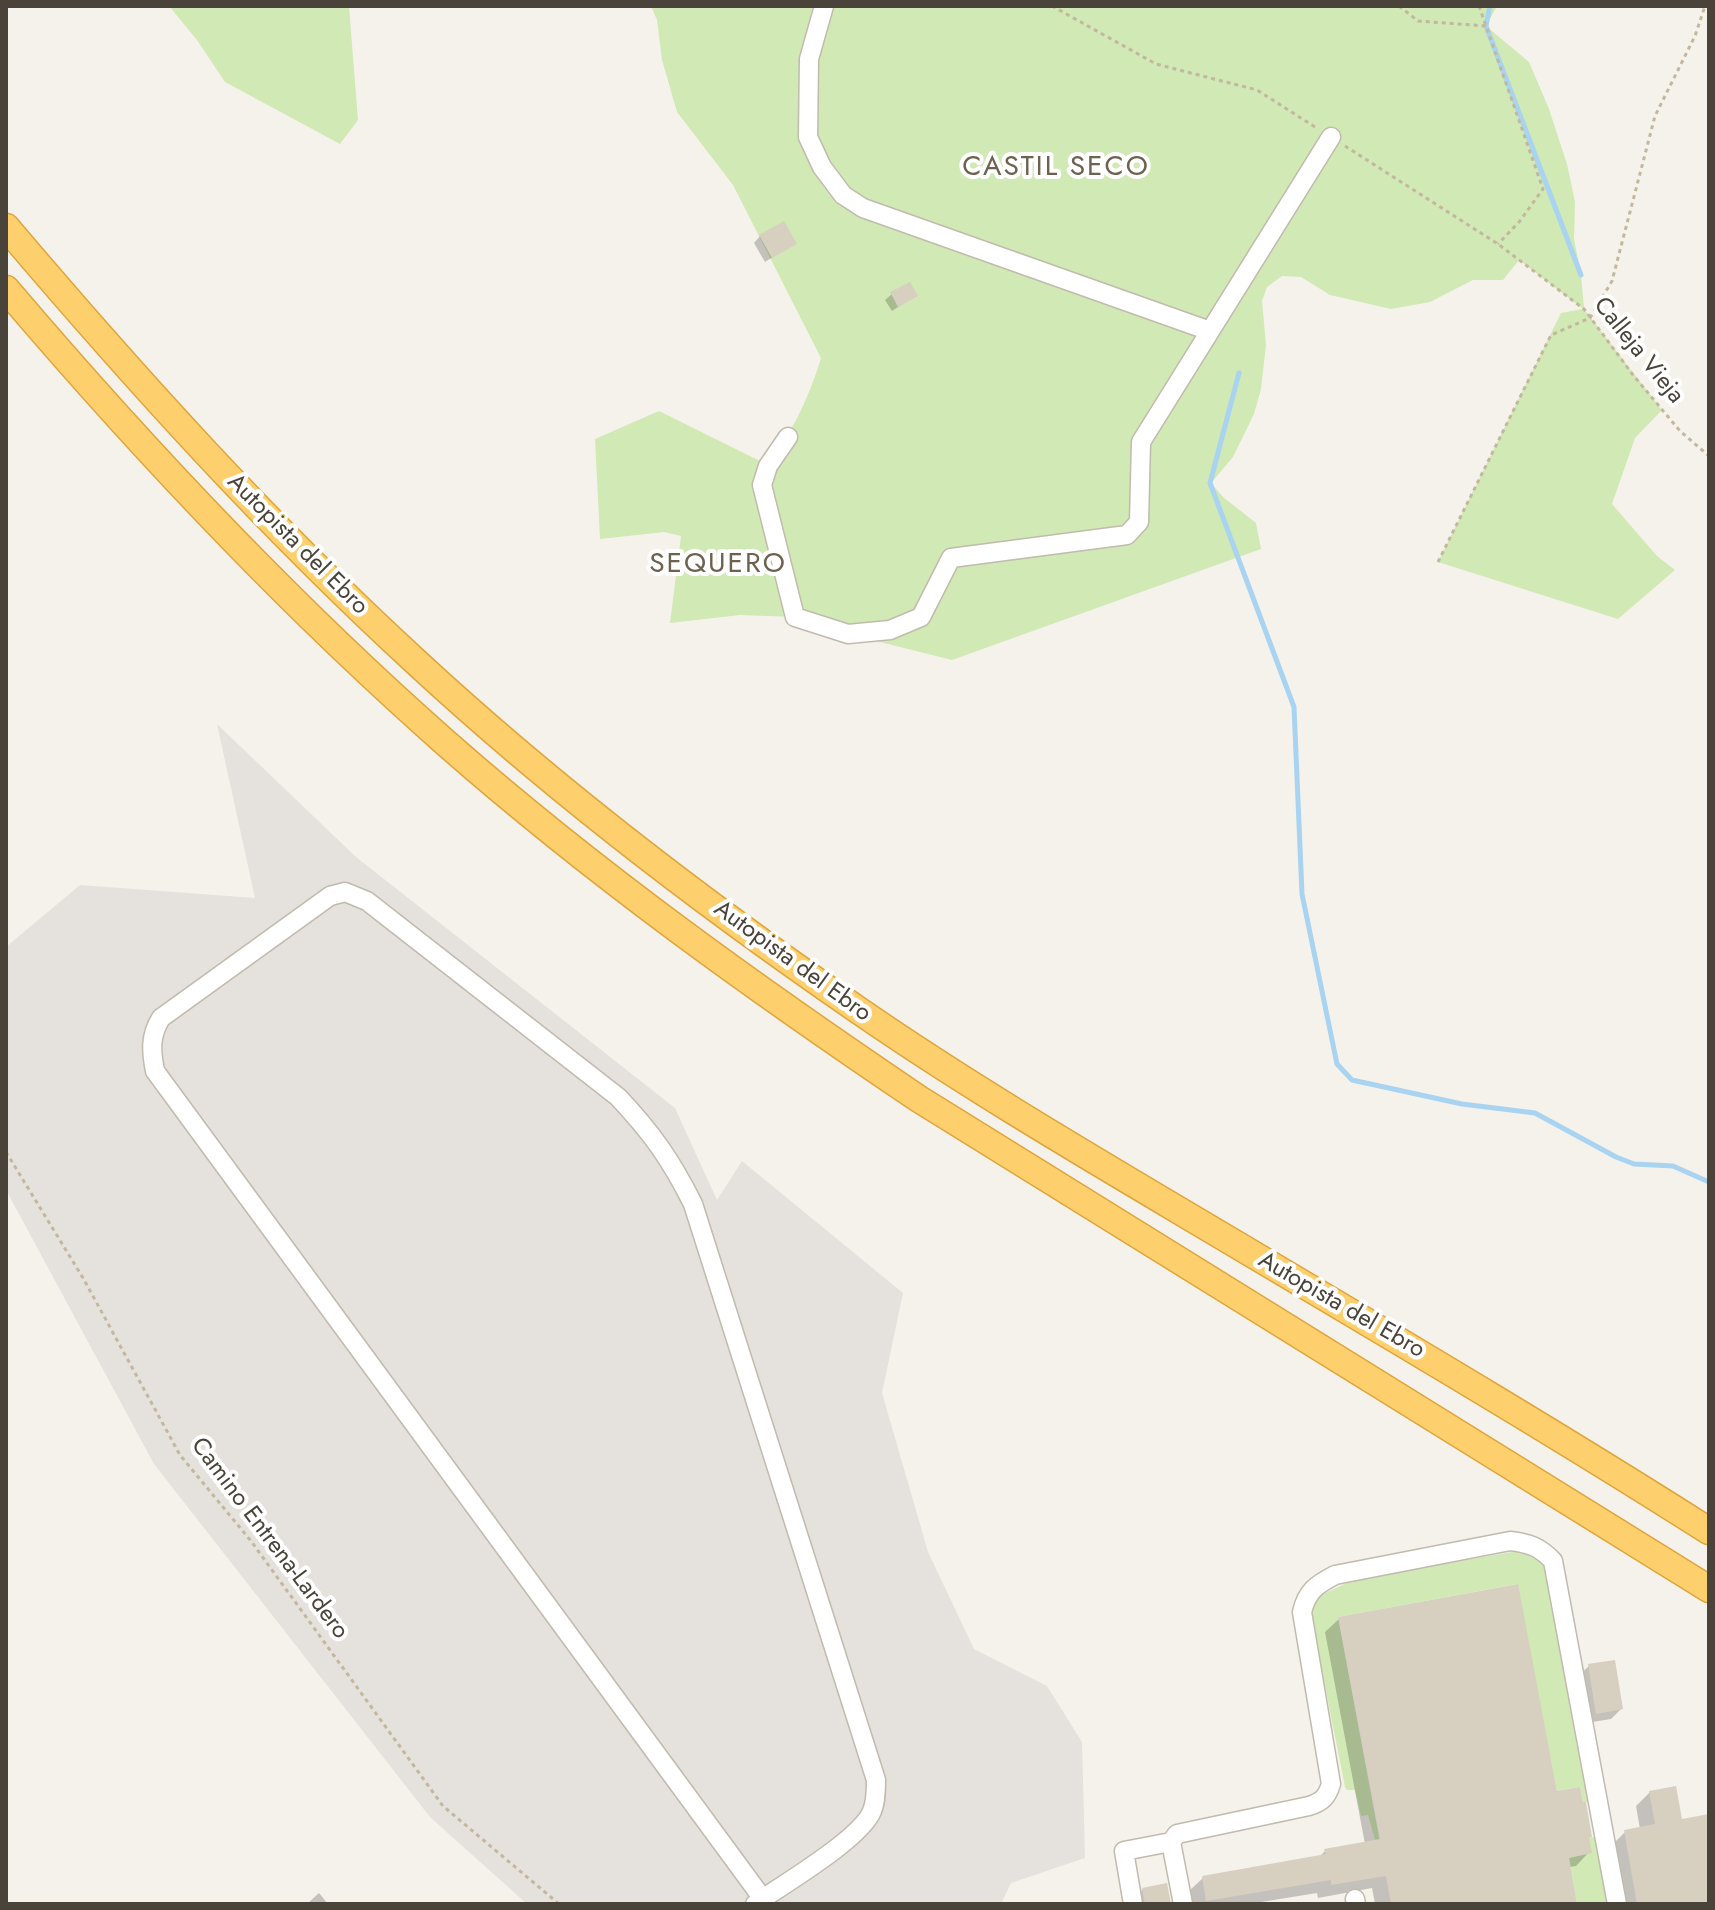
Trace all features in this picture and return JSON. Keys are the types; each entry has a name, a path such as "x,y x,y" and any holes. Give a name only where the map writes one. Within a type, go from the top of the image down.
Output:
{"highway":[{"name":"Autopista del Ebro","path":"6,227 172,418 354,604 516,749 684,884 850,1004 982,1091 1452,1371 1709,1531"},
{"name":"Autopista del Ebro","path":"6,289 149,452 289,597 448,745 622,887 807,1024 919,1099 1709,1589"}],"street":[{"path":"824,6 809,59 808,137 822,167 843,195 863,208 1210,331"},
{"path":"788,437 768,466 762,485 795,617 848,634 890,630 921,617 951,558 1127,535 1139,522 1141,442 1331,137"},
{"path":"345,892 367,901 618,1097 650,1131 673,1164 693,1204 876,1780 873,1810 866,1822 850,1837 759,1901 155,1071 153,1032 161,1018 330,896 345,892"},
{"path":"1133,1904 1124,1851 1171,1842 1177,1834 1190,1830 1309,1806 1328,1796 1331,1784 1302,1612 1306,1595 1335,1575 1510,1541 1529,1543 1544,1551 1553,1561 1617,1904"},
{"path":"1171,1842 1183,1904"}],"path":[{"name":"Calleja Vieja","path":"1052,6 1156,64 1257,90 1498,244 1584,309 1680,431 1709,456"},
{"path":"1399,6 1418,21 1486,26"},
{"path":"1479,6 1543,189 1520,221 1498,244"},
{"path":"1438,562 1551,335 1590,318 1612,281 1655,116 1695,36 1705,6"},
{"name":"Camino Entrena-Lardero","path":"6,1152 83,1278 180,1455 251,1541 443,1806 559,1904"}],"shaded area":[{"path":"217,724 356,857 675,1108 717,1200 742,1161 903,1293 882,1393 928,1552 974,1649 1047,1686 1082,1742 1085,1858 1011,1883 1001,1904 527,1904 430,1817 154,1464 6,1190 6,947 80,885 255,898"}],"green space":[{"path":"169,6 349,6 358,120 340,144 225,82"},
{"path":"651,6 1497,6 1486,26 1529,62 1567,164 1575,202 1574,239 1584,309 1662,410 1635,438 1612,504 1657,556 1675,570 1618,619 1438,562 1561,313 1583,309 1519,260 1503,280 1473,280 1430,302 1391,309 1330,295 1301,277 1282,276 1267,287 1262,301 1266,345 1261,389 1254,414 1233,457 1211,483 1223,497 1256,523 1261,549 952,660 795,617 740,615 670,623 681,536 664,532 600,539 595,439 659,411 768,465 799,414 821,358 733,185 677,112 662,60 657,20"},
{"path":"1518,1551 1536,1557 1550,1570 1595,1810 1590,1812 1588,1802 1583,1802 1580,1787 1557,1791 1517,1584 1338,1617 1380,1843 1376,1843 1368,1815 1361,1816 1355,1790 1345,1787 1311,1615 1314,1604 1319,1596 1355,1579"},
{"path":"1593,1829 1598,1829 1612,1904 1577,1904 1569,1858 1589,1838 1594,1837"}],"building":[{"path":"784,221 797,244 772,258 759,235"},
{"path":"910,282 918,296 898,307 890,292"},
{"path":"1518,1584 1557,1791 1580,1787 1583,1802 1586,1802 1592,1853 1569,1858 1577,1904 1391,1904 1386,1876 1331,1885 1331,1880 1206,1901 1202,1876 1326,1854 1324,1849 1380,1839 1338,1617"},
{"path":"1615,1660 1623,1709 1596,1714 1588,1664"},
{"path":"1676,1786 1682,1819 1709,1814 1709,1904 1637,1904 1624,1830 1655,1824 1649,1791"},
{"path":"1167,1883 1171,1904 1145,1904 1142,1888"}],"waterway":[{"path":"1490,6 1486,26 1581,275"},
{"path":"1239,373 1210,483 1294,707 1302,894 1337,1064 1352,1080 1462,1104 1535,1113 1616,1157 1634,1164 1673,1166 1709,1182"}],"district":[{"name":"CASTIL SECO","path":"1056,168"},
{"name":"SEQUERO","path":"718,565"}]}
